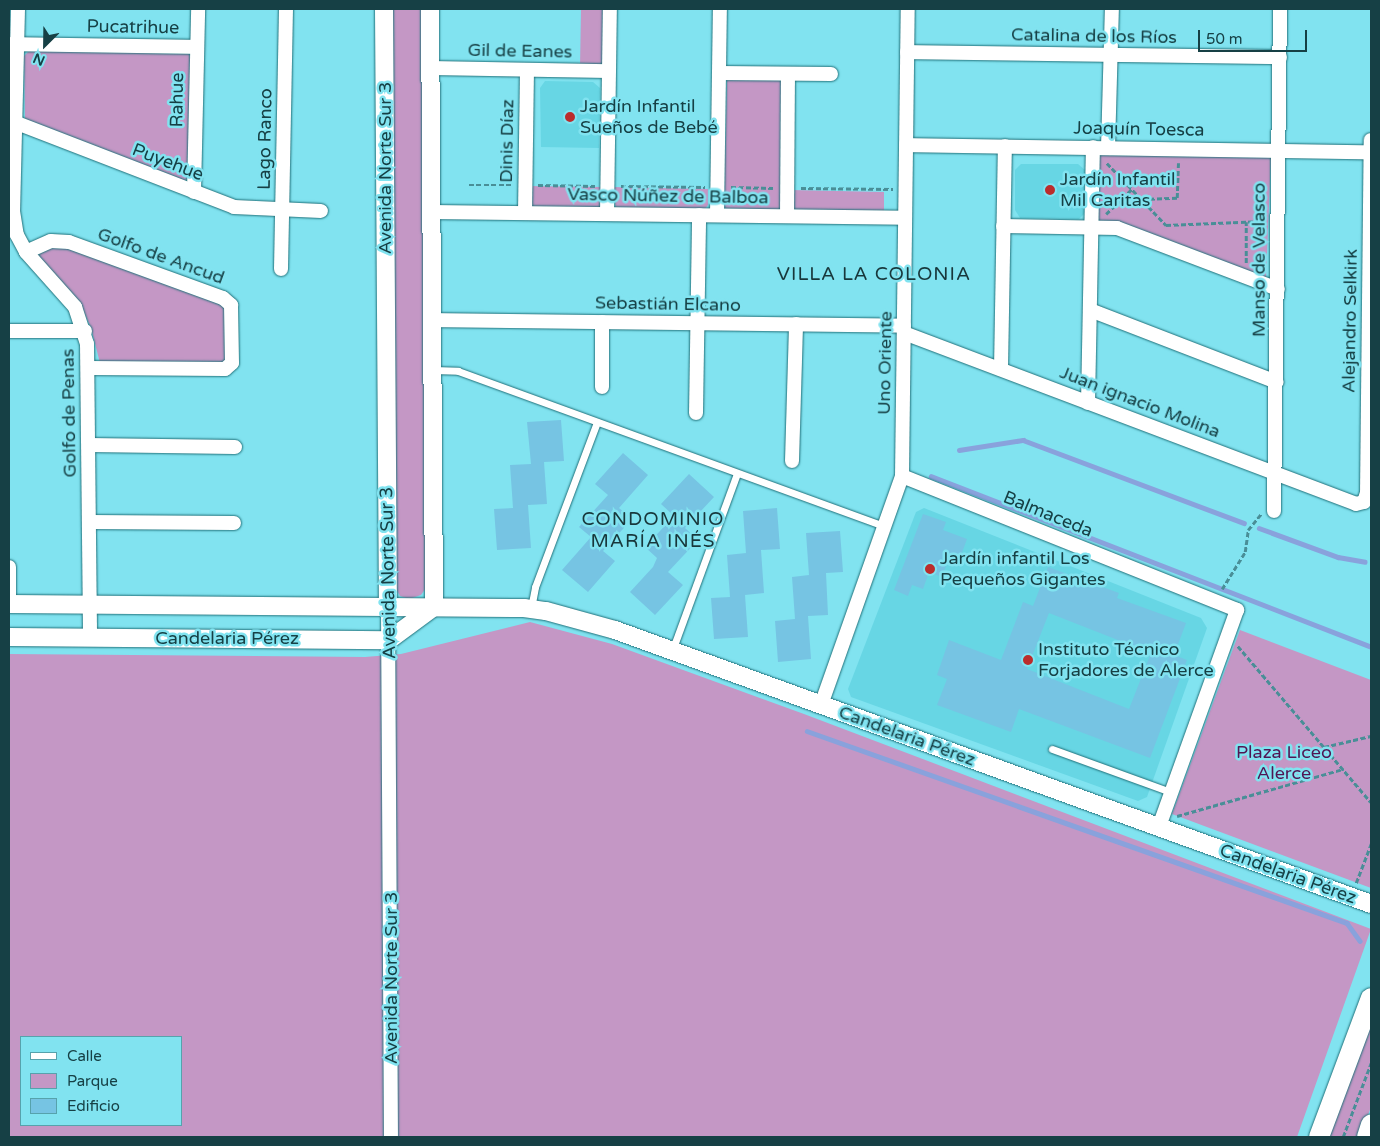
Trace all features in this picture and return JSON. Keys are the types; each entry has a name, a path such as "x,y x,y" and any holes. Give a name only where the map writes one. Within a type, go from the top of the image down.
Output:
{"main road":[{"path":"1319,1137 1371,998"},
{"path":"1367,1137 1371,1125"}],"street":[{"name":"Golfo de Penas","path":"18,9 13,44 12,121 13,211 17,235 26,252 70,300 85,331 89,368 90,638"},
{"name":"Rahue","path":"194,192 198,9"},
{"name":"Lago Ranco","path":"281,269 286,9"},
{"name":"Avenida Norte Sur 3","path":"384,9 392,1137"},
{"path":"389,640 434,607 430,9"},
{"path":"607,214 610,9"},
{"path":"717,215 720,9"},
{"name":"Uno Oriente","path":"821,705 886,527 902,476 908,9"},
{"path":"1108,148 1112,9"},
{"name":"Manso de Velasco","path":"1274,511 1276,474 1280,9"},
{"name":"Pucatrihue","path":"13,44 197,47"},
{"name":"Catalina de los Ríos","path":"907,52 1280,57"},
{"name":"Gil de Eanes","path":"430,68 610,71"},
{"name":"Dinis Díaz","path":"525,213 527,70"},
{"path":"719,73 831,74"},
{"path":"786,216 788,74"},
{"name":"Puyehue","path":"12,121 234,207 321,211"},
{"name":"Alejandro Selkirk","path":"1364,502 1367,493 1371,140"},
{"name":"Joaquín Toesca","path":"906,145 1371,152"},
{"path":"1001,369 1005,146"},
{"path":"1088,403 1094,148"},
{"name":"Vasco Núñez de Balboa","path":"431,212 905,218"},
{"path":"696,413 699,215"},
{"path":"1003,226 1123,229 1278,289"},
{"name":"Golfo de Ancud","path":"26,252 51,241 68,242 223,298 231,306 232,363 228,368 89,368"},
{"path":"1090,310 1277,382"},
{"name":"Sebastián Elcano","path":"432,320 796,324 904,329"},
{"path":"602,322 602,386"},
{"path":"792,461 796,324"},
{"name":"Juan ignacio Molina","path":"904,329 1088,403 1276,474 1356,504 1364,502"},
{"path":"9,331 85,331"},
{"path":"89,445 235,447"},
{"name":"Balmaceda","path":"902,476 1236,610 1228,634"},
{"path":"90,522 234,523"},
{"path":"9,567 9,604"},
{"name":"Candelaria Pérez","path":"9,604 531,608 615,630 821,705 1165,822 1371,904"},
{"path":"1165,822 1171,792 1228,634"},
{"name":"Candelaria Pérez","path":"9,637 389,640"}],"lane":[{"path":"432,370 458,371 886,527"},
{"path":"531,608 535,587 597,422"},
{"path":"672,651 737,473"},
{"path":"1052,749 1171,792"}],"path":[{"path":"1094,148 1168,226 1278,220"},
{"path":"1142,199 1177,198 1178,149"},
{"path":"469,185 905,189"},
{"path":"1092,227 1132,189"},
{"path":"1245,276 1246,222"},
{"path":"1223,585 1245,552 1250,527 1261,514 1274,511"},
{"path":"1228,634 1371,802"},
{"path":"1324,747 1371,736"},
{"path":"1165,822 1343,769"},
{"path":"1356,885 1371,844"},
{"path":"1343,1137 1371,1063"}],"shaded area":[{"name":"Jardín Infantil Sueños de Bebé","path":"545,81 593,82 600,88 599,148 541,147 540,88"},
{"name":"Jardín Infantil Mil Caritas","path":"1021,164 1078,164 1085,170 1085,213 1079,219 1020,218 1015,210 1015,170"},
{"name":"Instituto Técnico Forjadores de Alerce","path":"924,508 1201,618 1207,628 1147,797 1138,801 851,697 848,689 916,512"}],"green space":[{"path":"390,9 422,9 426,588 421,595 409,599 400,596 396,589"},
{"path":"581,9 606,9 602,64 580,67"},
{"path":"31,49 189,54 192,58 189,176 185,181 25,120 24,56"},
{"path":"727,79 781,79 782,210 726,209 724,206"},
{"path":"1099,155 1271,157 1266,278 1097,222"},
{"path":"529,186 605,187 604,204 598,210 535,209 531,206"},
{"path":"612,187 708,189 708,205 705,209 616,209"},
{"path":"791,190 884,192 884,214 794,210 790,206"},
{"path":"56,244 225,306 226,359 223,362 100,363 91,328 79,301 37,255 37,252"},
{"path":"530,622 612,644 804,714 1371,929 1297,1137 9,1137 9,654 365,657 401,654"},
{"name":"Plaza Liceo Alerce","path":"1240,630 1371,680 1371,888 1172,814"},
{"path":"1371,1023 1371,1107 1360,1137 1328,1137"}],"building":[{"path":"561,420 564,461 544,462 547,504 528,505 531,548 497,550 494,509 513,508 510,465 531,464 527,422"},
{"path":"623,453 648,475 619,508 632,519 603,551 615,561 588,592 562,570 591,537 579,527 608,495 595,484"},
{"path":"689,474 714,497 685,528 698,540 668,572 683,585 655,615 630,592 653,567 657,558 645,547 674,516 661,504"},
{"path":"777,508 780,549 761,550 764,593 745,595 748,637 714,639 711,598 730,597 727,555 746,553 743,511"},
{"path":"923,514 946,522 943,530 967,539 960,558 950,555 942,577 929,572 923,589 912,585 908,596 894,590"},
{"path":"840,531 843,572 826,573 828,615 808,616 811,659 778,662 775,621 795,619 792,577 809,575 806,533"},
{"path":"1048,567 1119,593 1117,598 1186,623 1174,655 1187,660 1150,758 1019,709 1011,732 937,705 947,679 937,675 949,640 1001,660 1023,602 1033,606","holes":["1049,613 1151,653 1129,709 1027,669"]}],"waterway":[{"path":"959,450 1023,440 1244,523"},
{"path":"931,476 1371,647"},
{"path":"1259,528 1338,557 1365,562"},
{"path":"807,731 1347,923 1360,941"}],"place":[{"name":"Jardín Infantil Sueños de Bebé","path":"570,117"},
{"name":"Jardín Infantil Mil Caritas","path":"1050,190"},
{"name":"Jardín infantil Los Pequeños Gigantes","path":"930,569"},
{"name":"Instituto Técnico Forjadores de Alerce","path":"1028,660"}],"district":[{"name":"VILLA LA COLONIA","path":"874,275"},
{"name":"CONDOMINIO MARÍA INÉS","path":"653,531"}]}
